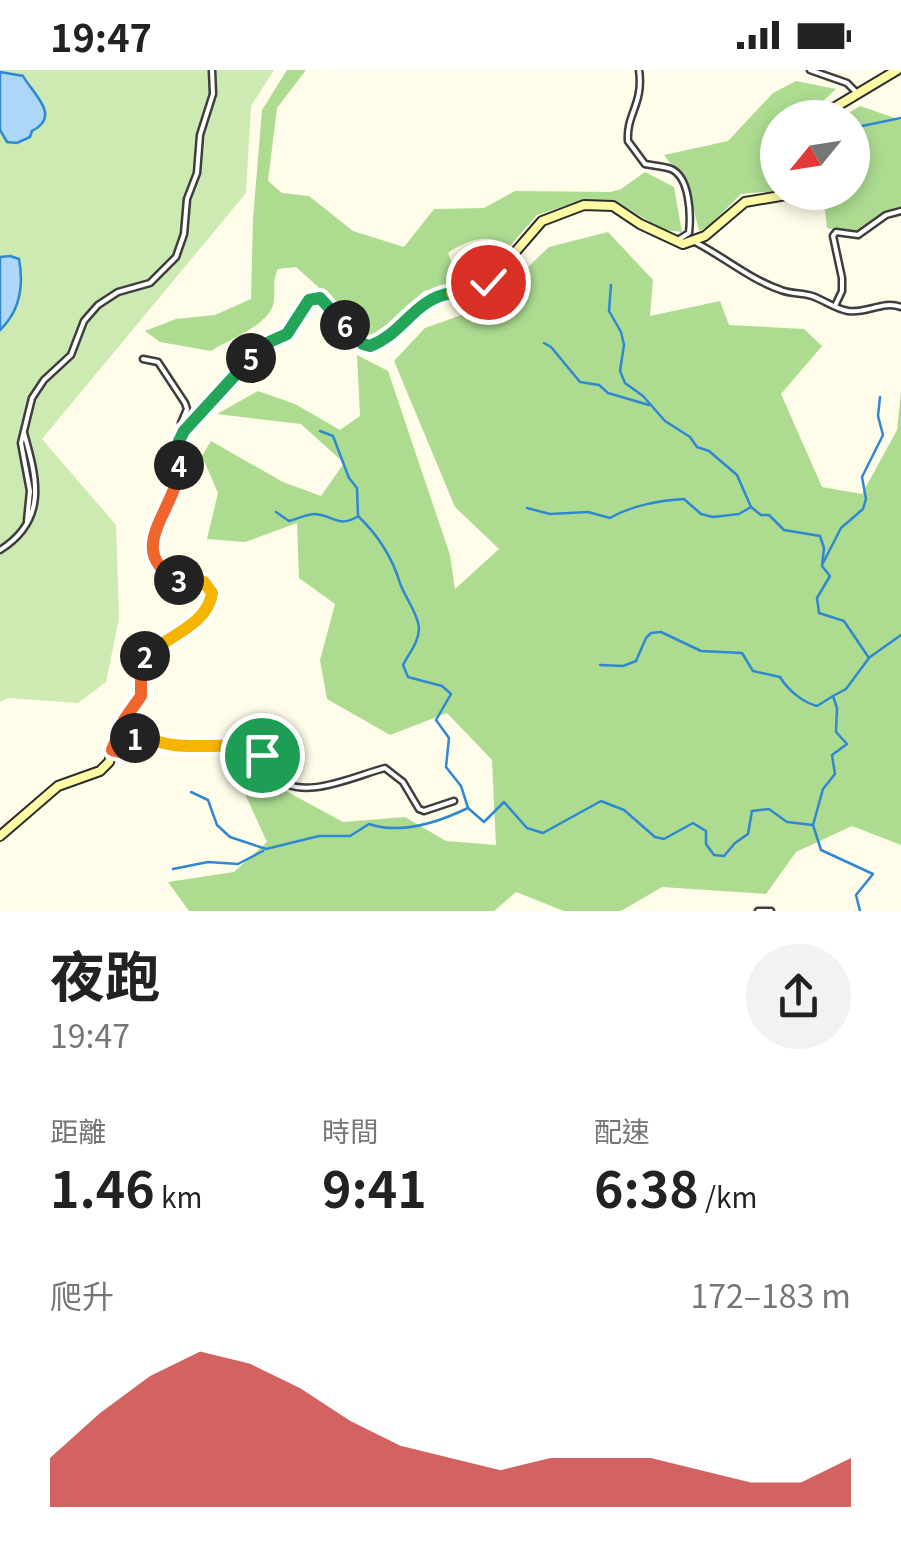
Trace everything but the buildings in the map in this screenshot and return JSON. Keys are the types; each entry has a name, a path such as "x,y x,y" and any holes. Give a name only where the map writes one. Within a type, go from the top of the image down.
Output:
{"street":[{"path":"0,550 20,533 27,521 30,490 21,443 32,398 44,380 71,355 84,322 98,305 118,292 150,283 176,257 184,234 187,198 197,173 204,120 213,94 212,70"},
{"path":"638,70 640,102 630,123 628,141 646,164 667,168 680,176 687,194 690,222 689,233 676,241"},
{"path":"810,70 847,83 858,93"},
{"path":"847,100 897,70"},
{"path":"0,836 65,781 100,771 109,762 124,720 141,696 143,660 148,652 191,624 212,598 204,582 177,580 166,572 152,549 152,536 176,487 179,441 265,344 287,334 309,300 320,298 363,344 370,346 385,339 406,316 432,298 481,290 542,221 556,214 584,205 613,206 682,244 714,230 745,202 760,199"},
{"path":"835,306 842,291 833,236 836,232 858,236 886,215 901,212"},
{"path":"692,241 780,290 811,296 852,312 892,303 901,307"},
{"path":"143,359 158,362 185,403 187,408 180,424 184,431"},
{"path":"112,750 123,753 141,734 163,746 244,746 262,755 276,776 291,786 324,787 385,768 403,782 419,809 454,802"},
{"path":"758,911 771,911"}],"green space":[{"path":"0,70 274,70 251,106 246,193 42,439 116,525 119,618 106,682 78,703 8,698 0,702"},
{"path":"287,70 306,70 277,108 268,181 282,193 309,196 353,231 404,247 434,209 484,208 515,191 611,192 645,172 674,187 682,232 663,230 614,200 577,202 537,215 510,246 479,239 448,253 460,283 424,291 375,337 359,336 337,304 296,267 278,269 274,301 265,317 211,351 160,342 145,331 176,319 215,315 251,299 262,110"},
{"path":"796,81 836,89 824,100 766,100"},
{"path":"760,107 760,192 741,194 699,231 688,186 664,155 728,141"},
{"path":"870,109 901,120 901,209 859,234 827,228 825,210 870,210"},
{"path":"608,232 653,280 650,316 720,301 729,325 804,329 822,346 781,394 822,487 862,494 897,430 901,391 901,845 852,826 796,852 766,894 662,887 621,911 564,911 516,892 494,911 189,911 168,882 234,872 267,842 232,766 343,822 405,817 446,841 496,845 492,760 447,713 390,735 327,699 320,660 335,604 299,578 297,523 245,542 207,539 218,493 202,456 211,441 283,482 321,496 344,463 301,424 217,414 258,391 295,404 340,430 360,416 357,355 388,371 450,555 455,589 499,549 455,507 394,361 425,328 487,306 549,247"}],"water":[{"path":"0,72 23,76 45,112 41,125 17,143 7,142 0,130"},
{"path":"0,257 19,259 20,288 12,315 0,330"}],"waterway":[{"path":"870,124 901,118"},
{"path":"611,285 609,311 624,345 620,371 625,383 665,421 737,475 751,507 761,515 769,515 784,530 820,536 824,548 822,566 830,576 817,598 819,613 844,621 869,658 846,689 833,696 836,732 847,744 832,755 835,774 823,789 813,825"},
{"path":"544,343 580,382 599,385 608,393 649,405"},
{"path":"823,563 841,528 863,509 866,499 862,477 883,435 878,416 880,397"},
{"path":"320,431 333,436 349,478 357,488 358,516 388,555 416,617 417,638 403,665 408,677 442,686 451,694 436,720 449,738 446,767 461,786 468,808"},
{"path":"527,508 550,514 588,512 610,518 636,507 684,499 701,514 713,517 739,514 751,507"},
{"path":"276,512 289,521 315,514 340,521 357,517"},
{"path":"600,665 623,666 636,661 646,638 661,632 701,651 742,653 753,671 780,677 796,695 811,704 817,706 833,696"},
{"path":"870,657 901,635"},
{"path":"191,792 208,800 217,825 230,837 266,849 319,836 350,836 369,824 394,828 420,825 468,808 484,822 504,802 527,828 543,833 601,801 624,810 655,837 664,839 693,823 706,831 706,844 714,855 724,856 748,834 752,811 769,809 787,822 813,825 821,850 873,874 856,895 860,911"},
{"path":"173,869 208,862 238,864 263,851"}],"route":[{"path":"262,755 244,746 163,746 141,734 123,753 112,750 118,731 141,696 141,666 148,652 201,616 212,598 204,582 177,580 166,572 152,549 152,536 179,478 179,441 198,413 265,344 287,334 309,300 320,298 327,303 363,344 370,346 385,339 406,316 432,298 477,292 488,282"}]}
